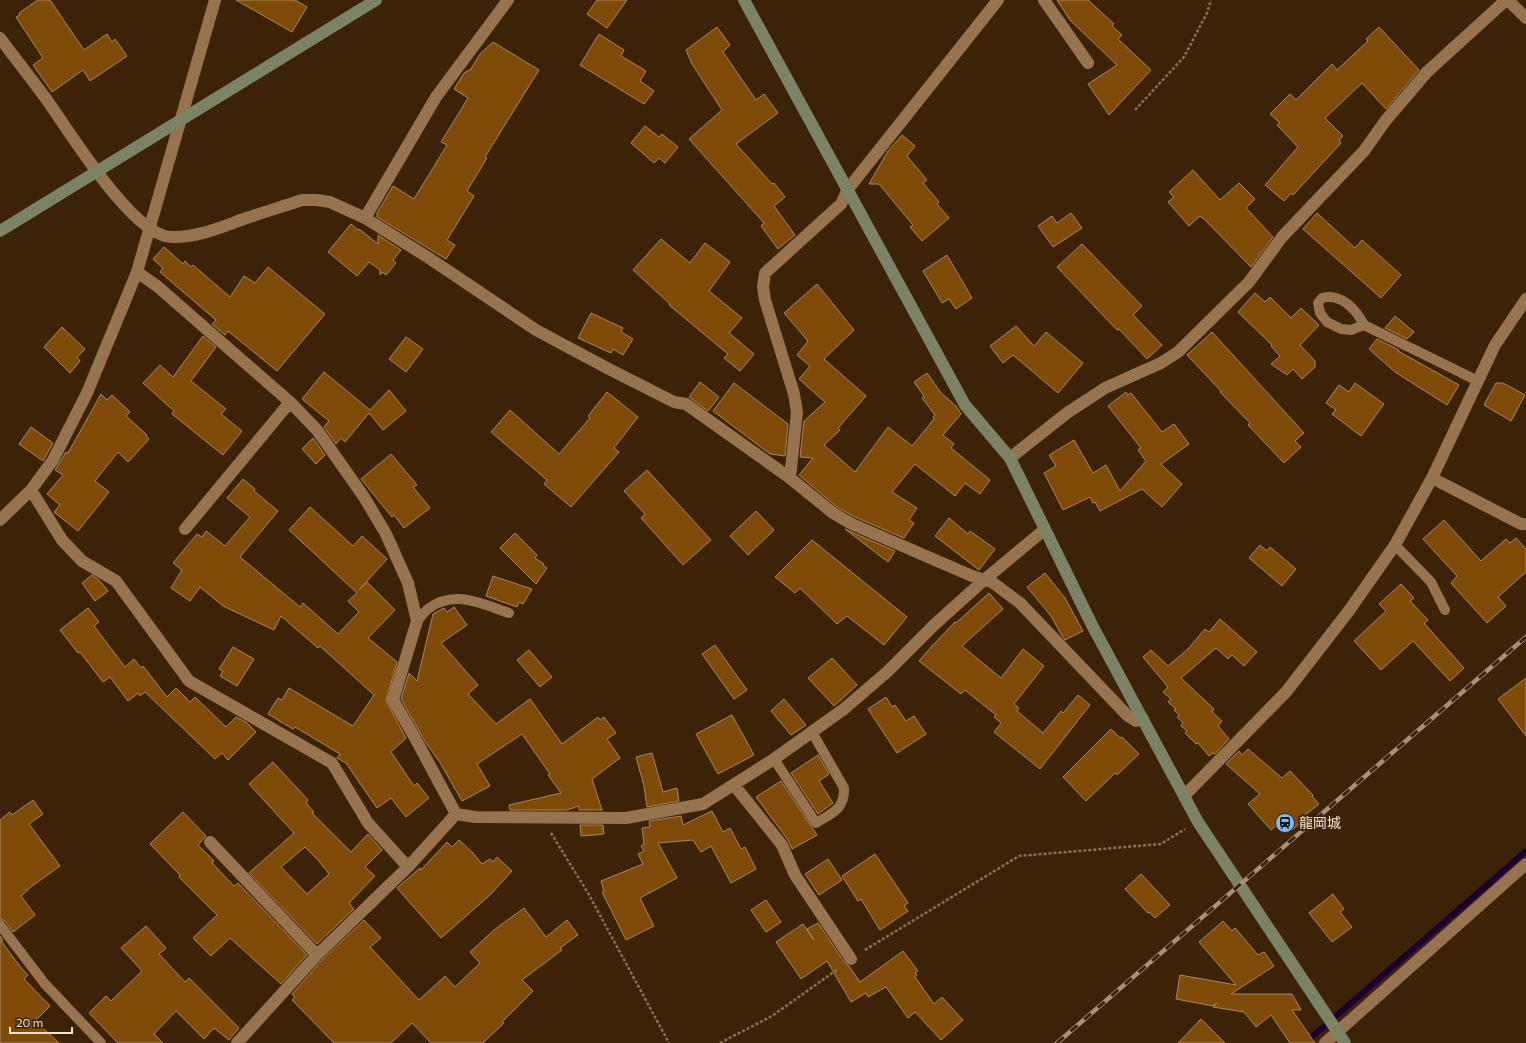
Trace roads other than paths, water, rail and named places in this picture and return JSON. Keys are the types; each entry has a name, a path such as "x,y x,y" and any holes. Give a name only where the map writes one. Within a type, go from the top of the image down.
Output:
{"street":[{"path":"0,520 31,490 53,460 87,393 137,272 215,0"},
{"path":"0,231 376,0"},
{"path":"365,218 436,97 508,0"},
{"path":"744,0 965,405 1010,458 1044,530 1092,625 1198,822 1345,1043"},
{"path":"790,478 797,412 794,394 764,300 763,287 765,273 841,204 848,189 998,0"},
{"path":"1044,0 1088,63"},
{"path":"1010,458 1067,413 1105,388 1161,363 1183,347 1249,282 1282,237 1364,151 1386,120 1427,72 1507,0 1526,18"},
{"path":"0,38 44,96 97,172 120,200 149,229 158,234 170,237 206,232 302,200 330,202 365,218 469,284 536,330 674,402 686,404 790,478 833,513 852,524 984,580 992,582 1020,603 1127,716 1136,721 1143,719"},
{"path":"137,272 157,286 290,402 317,430 364,497 386,534 408,583 417,621 393,700 456,814"},
{"path":"1184,796 1286,692 1348,612 1395,545 1432,478 1495,345 1526,299"},
{"path":"185,528 290,402"},
{"path":"1432,478 1521,524 1526,524"},
{"path":"31,490 62,540 82,561 116,581 189,681 332,763 368,823 408,867"},
{"path":"456,814 475,817 626,818 703,804 734,786 844,709 887,672 929,630 984,580 1044,530"},
{"path":"734,786 782,845 795,875 851,959"},
{"path":"237,1043 317,954 408,867 456,814"},
{"path":"210,842 317,954"},
{"path":"1325,1043 1526,864"}],"lane":[{"path":"1364,325 1478,381"},
{"path":"1395,545 1431,582 1445,610"},
{"path":"417,621 428,609 433,606 449,599 459,598 509,613"},
{"path":"774,759 816,822 832,813 840,806 844,797 844,788 812,732"},
{"path":"0,925 45,984 101,1043"}],"waterway":[{"path":"1305,1043 1526,851"}],"railway":[{"path":"1057,1043 1526,637"}],"place":[{"name":"龍岡城","path":"1285,823"}]}
